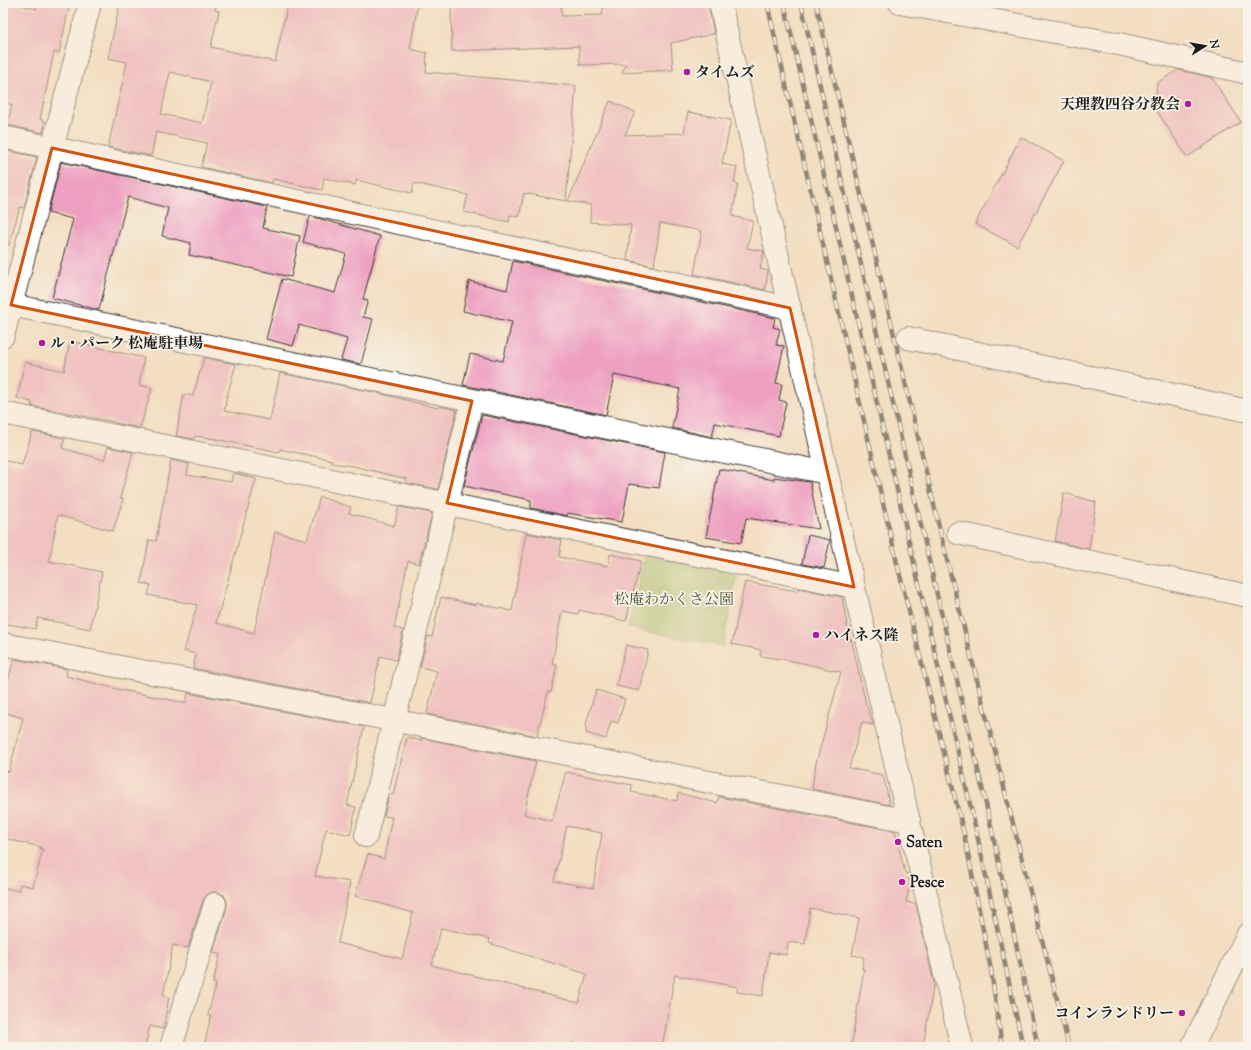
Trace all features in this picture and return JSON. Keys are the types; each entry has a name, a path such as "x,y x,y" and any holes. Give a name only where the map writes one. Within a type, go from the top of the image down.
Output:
{"street":[{"path":"90,3 6,318 472,401 827,473"},
{"path":"720,3 827,473 962,1047"},
{"path":"900,3 990,11 1119,44 1248,73"},
{"path":"3,137 790,308"},
{"path":"908,338 1248,411"},
{"path":"366,836 472,401"},
{"path":"3,413 854,586"},
{"path":"958,533 1248,596"},
{"path":"3,644 909,821"},
{"path":"171,1047 215,904"},
{"path":"1192,1047 1248,934"}],"highlighted area":[{"path":"52,148 790,308 854,587 447,503 472,401 11,305"}],"green space":[{"name":"松庵わかくさ公園","path":"645,555 737,574 723,646 628,628"}],"building":[{"path":"3,3 13,3 36,9 37,3 70,3 59,53 54,52 40,119 45,121 43,133 7,125 12,105 3,102"},
{"path":"120,3 217,3 215,10 219,11 211,47 275,62 288,3 418,3 410,49 427,53 426,72 576,86 566,201 524,193 519,217 510,215 509,222 464,212 468,195 414,183 412,193 356,180 355,185 324,178 322,190 273,179 272,183 201,167 207,143 156,132 151,156 108,147 127,62 108,58","holes":["170,72 211,82 202,123 161,114"]},
{"path":"451,3 561,3 562,16 602,15 604,3 708,3 714,34 671,43 673,70 622,73 626,64 580,65 579,46 452,51"},
{"path":"1178,70 1212,78 1241,122 1187,157 1155,108 1157,83"},
{"path":"610,101 635,112 625,135 684,133 688,112 731,120 722,164 737,167 734,183 738,184 732,216 753,221 747,248 764,251 760,269 768,271 765,290 694,274 702,231 660,223 654,266 627,260 631,225 590,222 591,205 568,201"},
{"path":"1021,137 1064,161 1017,246 975,224"},
{"path":"3,150 37,157 24,208 20,207 9,245 3,244"},
{"path":"61,162 267,207 263,228 300,236 291,277 189,255 191,243 162,236 168,208 128,197 99,310 52,298 73,219 48,213"},
{"path":"310,216 380,236 363,299 368,300 363,317 373,319 361,364 341,360 347,339 299,325 293,346 266,339 282,279 335,293 346,254 303,242"},
{"path":"513,261 775,318 773,327 780,329 776,345 784,346 776,383 782,384 779,400 786,402 779,436 715,423 712,437 672,428 680,389 614,375 606,415 463,385 470,354 503,361 512,322 463,311 469,281 507,290"},
{"path":"70,341 144,358 139,385 152,388 140,428 31,406 32,402 17,398 25,362 64,371"},
{"path":"204,358 236,364 224,411 270,420 280,373 378,393 438,408 439,406 457,410 438,489 406,483 407,479 353,466 331,463 332,460 280,449 279,452 210,438 195,436 194,439 176,436 184,394 193,396"},
{"path":"482,415 665,452 659,488 629,484 622,522 567,513 567,516 531,508 531,500 464,486"},
{"path":"32,432 65,438 62,448 104,460 108,447 133,452 120,498 123,499 113,531 58,515 49,561 102,572 90,629 38,618 35,629 3,623 3,460 22,465"},
{"path":"171,460 189,464 187,475 231,482 233,473 256,479 216,623 254,633 275,532 307,540 320,497 351,507 349,513 394,526 399,507 432,513 419,564 408,561 394,628 403,630 396,660 380,656 370,703 193,668 196,654 184,651 197,605 148,595 151,585 141,583 149,540 156,541"},
{"path":"719,469 774,480 774,477 810,482 819,529 746,518 741,543 706,537"},
{"path":"1064,493 1096,502 1089,549 1055,541"},
{"path":"526,533 562,540 559,557 608,566 610,554 641,561 626,621 579,610 578,614 562,611 552,664 557,665 551,692 548,692 537,736 427,714 437,671 420,667 428,636 432,637 441,597 512,611"},
{"path":"808,535 830,540 824,568 802,564"},
{"path":"745,582 797,591 798,588 842,597 850,641 851,638 865,700 873,725 862,722 849,768 883,775 890,805 812,789 816,763 841,672 789,660 760,656 761,650 732,644"},
{"path":"626,645 648,650 639,691 616,686"},
{"path":"14,659 67,669 66,676 121,690 186,703 188,693 364,727 347,805 356,807 350,835 326,829 315,876 350,882 338,943 402,959 413,913 355,896 368,854 384,859 392,817 384,816 389,794 393,795 407,737 421,741 421,738 536,761 524,814 552,821 566,772 632,785 631,792 677,801 678,793 717,803 719,797 895,831 905,873 908,874 910,883 906,902 916,904 934,983 923,1047 851,1047 864,969 862,969 864,957 852,955 859,918 810,908 805,944 788,942 786,955 769,952 763,996 737,992 738,987 675,975 662,1047 590,1047 572,1043 571,1047 204,1047 211,1016 208,1015 216,984 213,983 220,954 213,953 227,907 227,901 224,895 218,892 213,892 207,895 203,900 188,948 173,945 163,996 169,997 163,1029 150,1026 145,1047 3,1047 3,887 18,891 20,884 33,887 43,849 40,849 41,847 3,838 3,770 9,772 23,718 3,712 3,700","holes":["567,826 602,833 593,888 554,881","441,928 490,939 489,943 587,974 579,1003 432,965"]},
{"path":"596,690 625,699 618,723 611,721 606,739 586,733 586,724"}],"railway":[{"path":"767,3 897,563 964,834 991,970 1002,1047"},
{"path":"784,3 976,830 1023,1047"},
{"path":"801,3 991,826 1038,1047"},
{"path":"816,3 945,552 1069,1047"}],"place":[{"name":"タイムズ","path":"687,72"},
{"name":"天理教四谷分教会","path":"1188,104"},
{"name":"ル・パーク 松庵駐車場","path":"42,343"},
{"name":"ハイネス隆","path":"816,635"},
{"name":"Saten","path":"898,842"},
{"name":"Pesce","path":"902,882"},
{"name":"コインランドリー","path":"1182,1013"}]}
